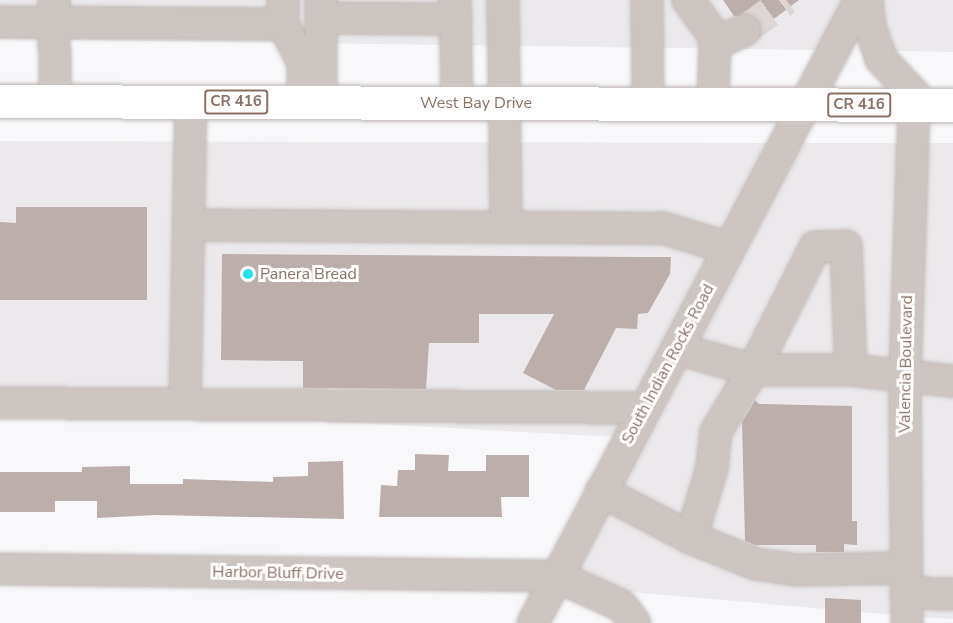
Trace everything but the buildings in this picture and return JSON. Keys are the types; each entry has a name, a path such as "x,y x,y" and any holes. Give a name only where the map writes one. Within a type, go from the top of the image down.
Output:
{"main road":[{"name":"West Bay Drive","path":"0,101 930,105"}],"street":[{"path":"503,0 506,227"},
{"path":"647,0 648,104"},
{"name":"South Indian Rocks Road","path":"533,623 860,0"},
{"path":"867,0 870,27 881,59 930,105"},
{"path":"695,2 726,30 713,105"},
{"path":"312,102 321,9 455,9 457,103"},
{"path":"0,22 54,11 283,12 303,63 312,102"},
{"path":"54,11 55,101"},
{"path":"185,404 191,102"},
{"name":"Valencia Boulevard","path":"907,623 904,376 930,105"},
{"path":"190,225 663,228 729,248"},
{"path":"691,538 712,468 716,432 753,370 815,247 846,246 851,370"},
{"path":"678,349 753,370 851,370 953,381"},
{"path":"0,403 645,408"},
{"path":"601,491 691,538 756,564 906,580 953,594"},
{"name":"Harbor Bluff Drive","path":"0,569 556,576"},
{"path":"556,576 622,606 635,623"}],"shaded area":[{"path":"0,0 846,0 820,50 0,39"},
{"path":"878,0 953,0 953,52 890,51"},
{"path":"0,141 770,143 617,437 0,404"},
{"path":"796,143 902,143 896,615 618,591 574,570"},
{"path":"924,143 953,143 953,619 918,617 916,376"}],"tunnel":[{"path":"745,30 786,0"}],"place":[{"name":"Panera Bread","path":"248,274"}]}
